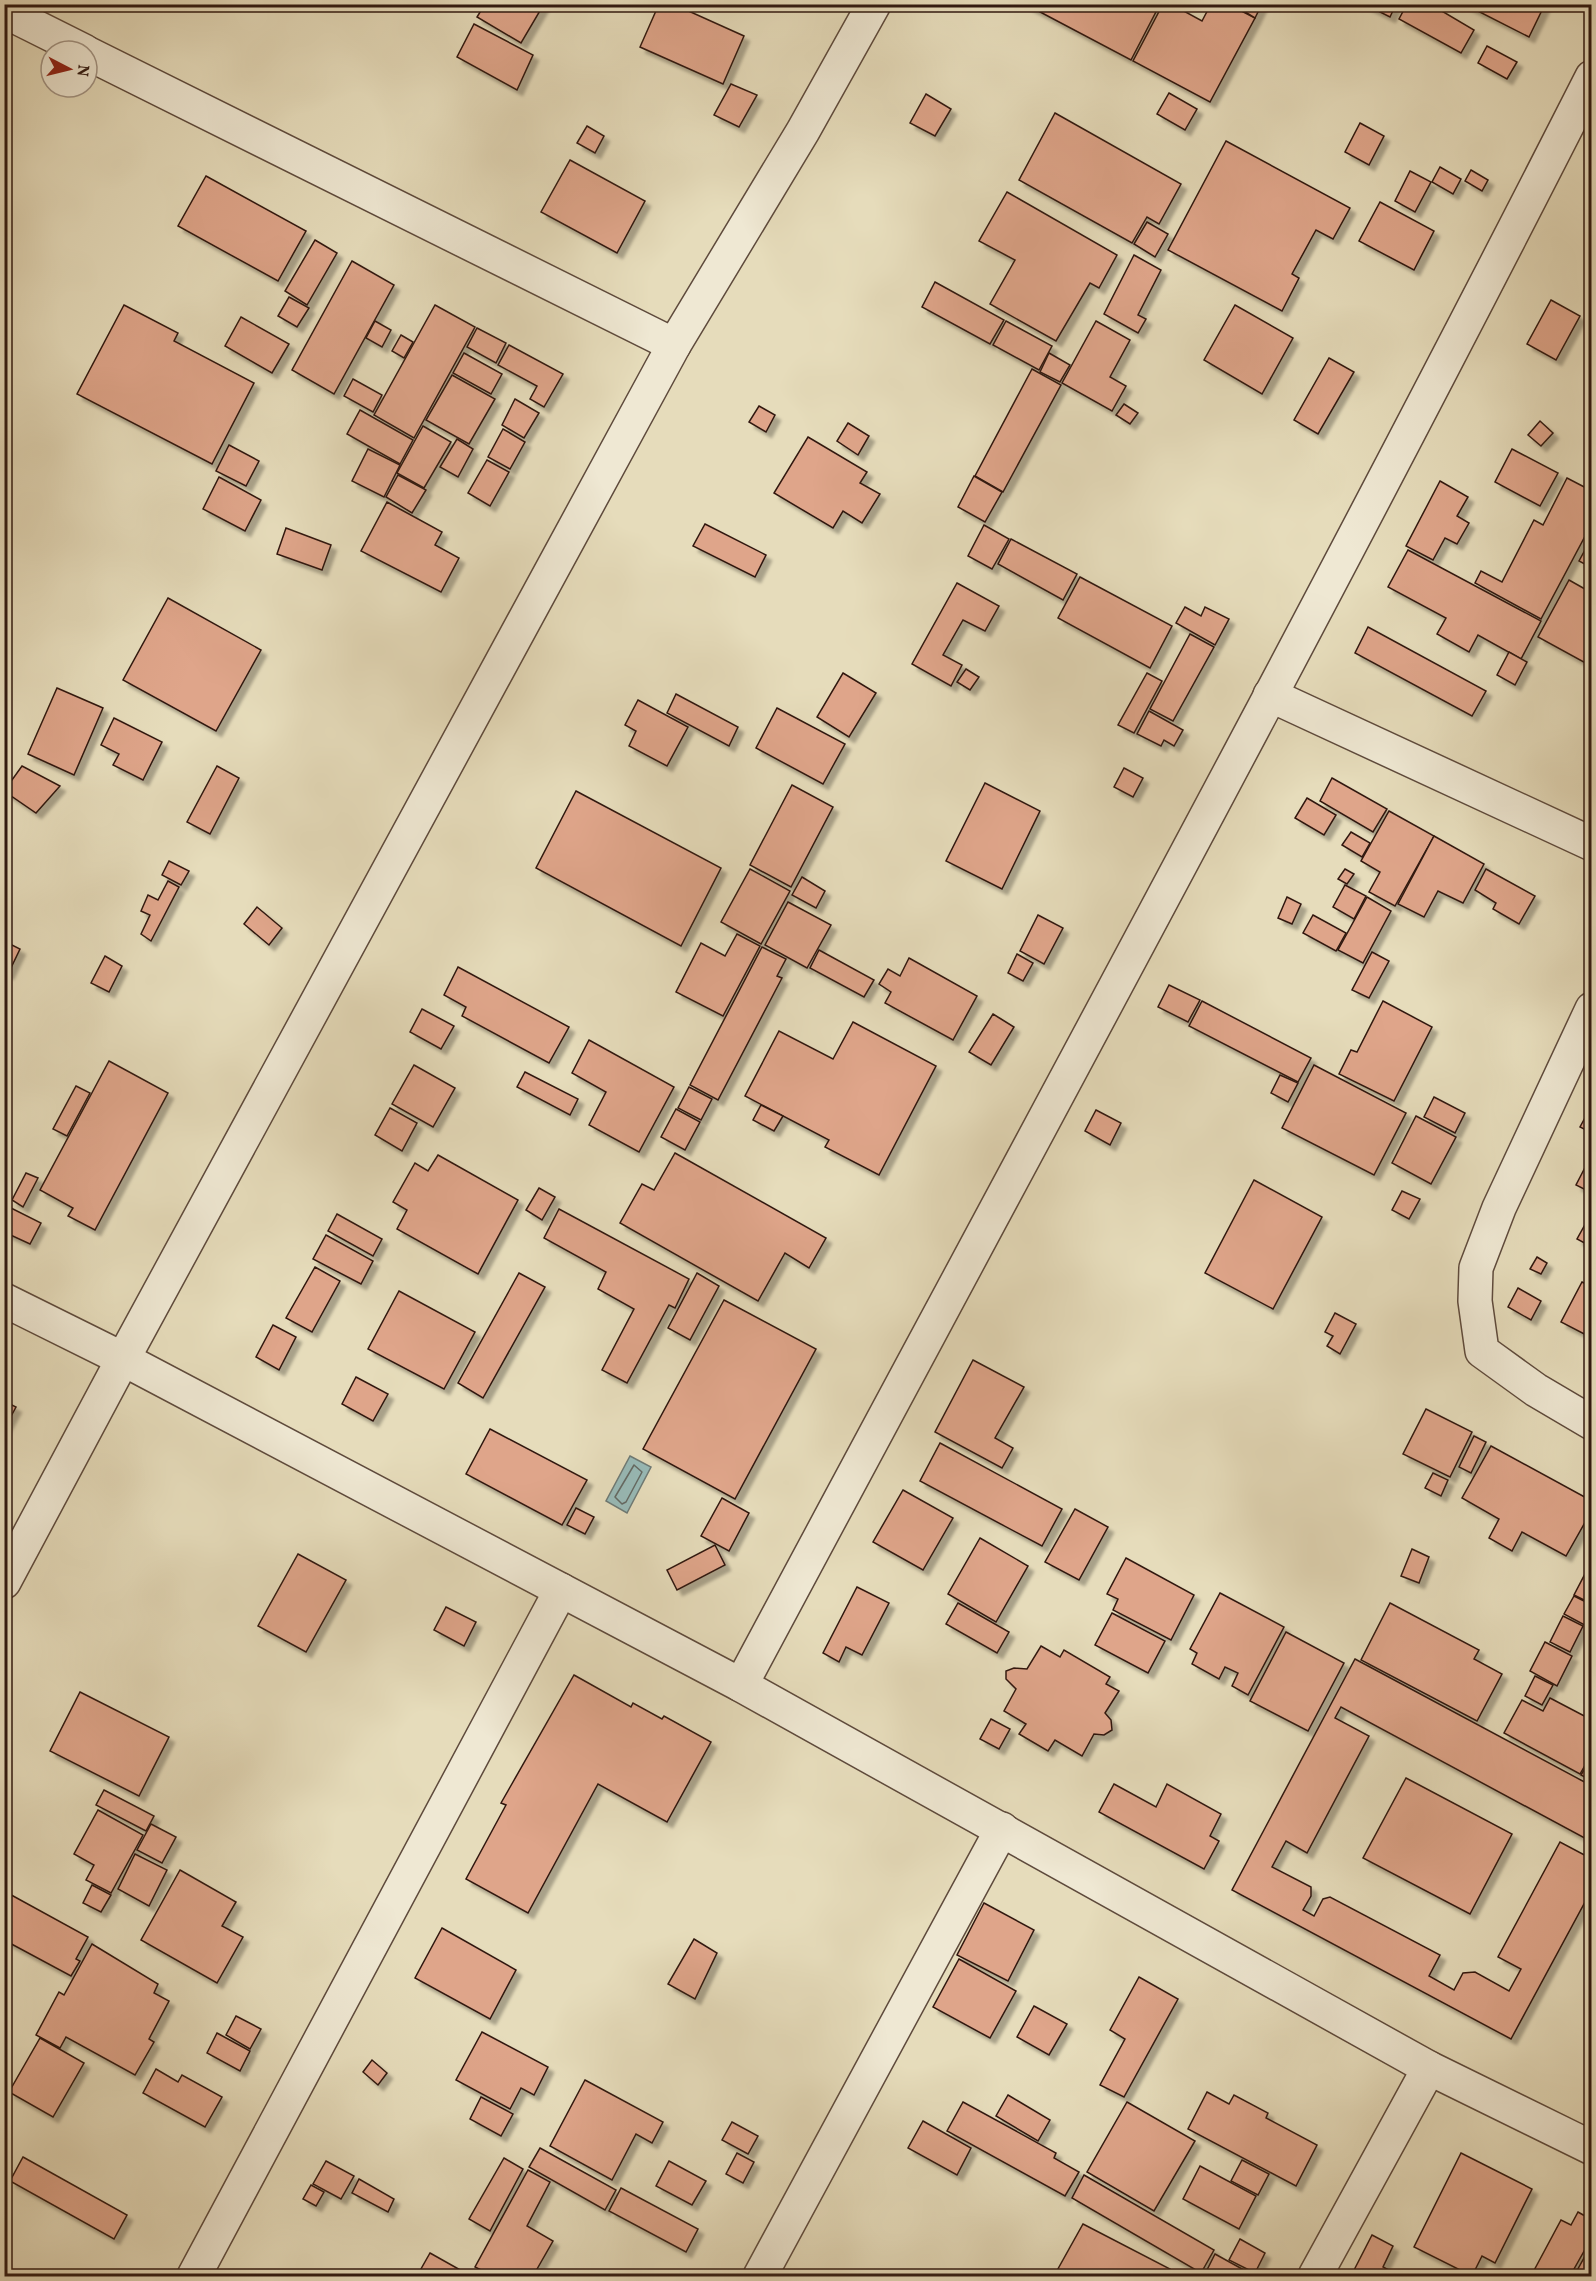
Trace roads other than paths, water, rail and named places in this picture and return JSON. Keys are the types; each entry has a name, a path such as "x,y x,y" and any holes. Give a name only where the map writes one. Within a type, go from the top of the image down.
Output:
{"street":[{"path":"4,1582 674,345 803,131 874,4"},
{"path":"4,11 59,39"},
{"path":"99,59 674,345"},
{"path":"741,1685 1270,695 1487,283 1592,76"},
{"path":"1270,695 1592,844"},
{"path":"1592,1010 1499,1208 1476,1268 1475,1301 1482,1351 1536,1390 1592,1423"},
{"path":"4,1300 123,1359 741,1685 1429,2068 1592,2148"},
{"path":"194,2277 561,1590"},
{"path":"760,2277 1002,1829"},
{"path":"1315,2277 1429,2068"}],"water":[{"path":"630,1456 651,1467 627,1513 606,1501"}]}
